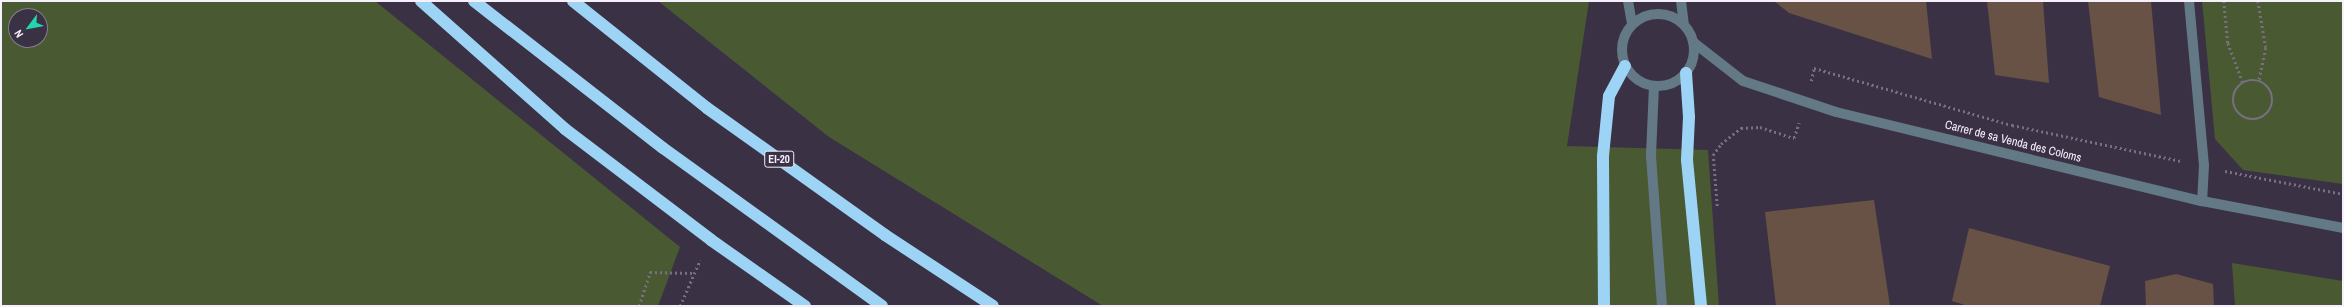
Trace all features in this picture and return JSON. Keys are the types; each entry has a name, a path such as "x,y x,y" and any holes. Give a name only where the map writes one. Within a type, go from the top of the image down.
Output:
{"highway":[{"path":"421,1 565,129 711,240 805,306"},
{"path":"474,1 663,148 882,306"},
{"name":"EI-20","path":"572,1 707,108 885,235 993,306"},
{"path":"1604,306 1602,156 1609,96 1625,66"},
{"path":"1686,73 1689,117 1687,160 1701,306"}],"street":[{"path":"1628,1 1632,24"},
{"path":"1681,1 1684,24 1693,42 1692,63 1686,73 1677,81 1654,86 1643,83 1625,66 1621,44 1632,24 1652,13 1669,15 1684,24"},
{"path":"2189,1 2204,166 2202,201"},
{"name":"Carrer de sa Venda des Coloms","path":"1693,42 1743,81 1805,103 2202,201 2343,228"},
{"path":"1654,86 1652,156 1662,306"}],"path":[{"path":"2224,1 2228,43 2243,83"},
{"path":"2258,1 2266,48 2259,81"},
{"path":"2259,81 2270,89 2273,102 2267,114 2255,120 2242,117 2234,107 2233,95 2243,83 2259,81"},
{"path":"639,306 650,272 693,273 680,306"}],"green space":[{"path":"1,1 375,1 680,247 658,306 1,306"},
{"path":"658,1 1589,1 1567,146 1708,150 1719,306 1103,306 829,137"},
{"path":"2202,1 2343,1 2343,184 2243,170 2215,139"},
{"path":"2232,263 2343,281 2343,306 2235,306"}],"building":[{"path":"1774,1 1926,1 1932,59 1789,13"},
{"path":"1987,1 2043,1 2049,83 1995,75"},
{"path":"2088,1 2151,1 2161,115 2099,97"},
{"path":"1874,200 1890,306 1776,306 1765,212"},
{"path":"1969,228 2110,266 2100,306 1968,306 1952,301"},
{"path":"2176,274 2213,284 2214,306 2146,306 2145,281"}]}
